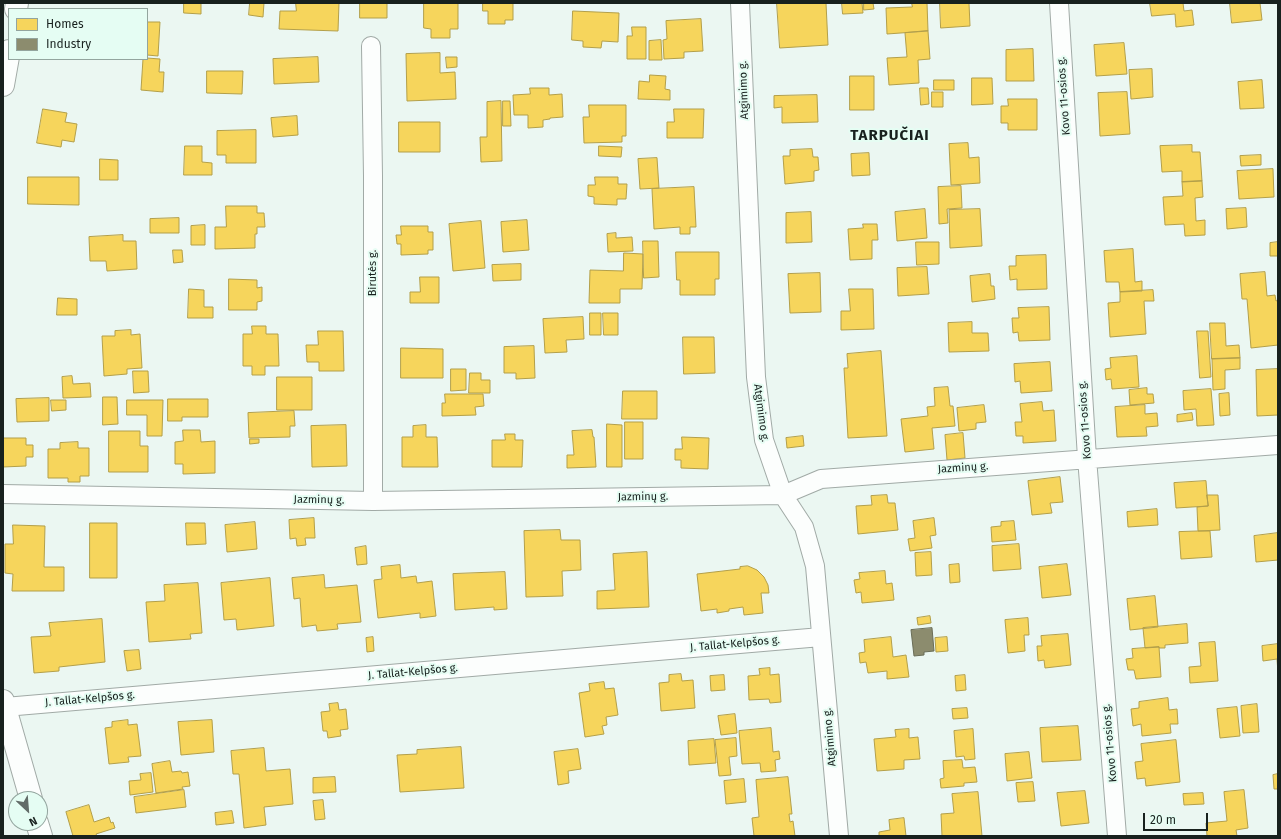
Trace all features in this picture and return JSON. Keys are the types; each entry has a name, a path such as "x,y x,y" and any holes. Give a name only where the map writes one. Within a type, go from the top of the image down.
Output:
{"main road":[{"path":"3,85 8,57"},
{"path":"4,704 8,738 28,791"}],"street":[{"name":"Atgimimo g.","path":"740,3 756,377 764,440 783,495 804,527 815,566 838,836"},
{"name":"Kovo 11-osios g.","path":"1059,3 1087,458 1117,836"},
{"name":"Birutės g.","path":"371,46 373,176 373,501"},
{"name":"Jazminų g.","path":"3,494 373,501 783,495 821,479 1087,458 1278,445"},
{"name":"J. Tallat-Kelpšos g.","path":"4,704 820,637"}],"building: Homes":[{"path":"184,3 201,3 201,14 184,13"},
{"path":"250,3 264,3 263,17 249,15"},
{"path":"296,3 339,3 338,31 279,29 280,11 296,11"},
{"path":"360,3 387,3 387,18 360,18"},
{"path":"424,3 458,3 458,29 450,29 450,38 431,38 431,29 424,28"},
{"path":"483,3 513,3 513,20 505,20 505,24 488,24 488,11 483,11"},
{"path":"777,3 826,3 828,45 780,48"},
{"path":"842,3 862,3 863,13 843,14"},
{"path":"864,3 873,3 874,9 864,10"},
{"path":"912,3 927,3 928,31 887,34 886,8 912,7"},
{"path":"940,3 969,3 970,26 941,28"},
{"path":"1150,3 1183,3 1184,11 1192,10 1194,25 1176,27 1175,14 1152,16"},
{"path":"1230,3 1260,3 1262,20 1232,23"},
{"path":"573,11 619,13 618,42 602,41 601,48 583,47 583,41 572,40"},
{"path":"701,19 703,51 684,52 684,58 664,59 663,40 667,39 666,21"},
{"path":"148,22 160,22 158,56 148,55"},
{"path":"632,27 646,27 646,59 627,59 627,36 632,36"},
{"path":"928,31 930,59 918,60 919,83 889,85 887,58 907,57 905,33"},
{"path":"661,40 662,60 649,60 649,41"},
{"path":"1124,43 1127,74 1096,76 1094,45"},
{"path":"1033,49 1034,81 1006,81 1006,50"},
{"path":"440,53 440,73 455,72 456,99 407,101 406,54"},
{"path":"318,57 319,82 274,84 273,59"},
{"path":"446,57 457,57 457,67 447,68"},
{"path":"148,58 160,59 159,72 164,72 163,92 141,90 143,60 148,60"},
{"path":"1152,69 1153,97 1131,99 1129,70"},
{"path":"207,71 243,71 242,94 207,93"},
{"path":"650,75 666,76 665,89 670,90 670,100 638,99 639,81 649,82"},
{"path":"850,76 874,76 874,110 850,110"},
{"path":"972,78 992,78 993,104 972,105"},
{"path":"934,80 954,80 954,90 934,90"},
{"path":"1262,80 1264,108 1240,109 1238,82"},
{"path":"530,88 549,88 549,95 562,94 563,117 543,120 543,127 528,128 528,115 514,115 513,95 530,94"},
{"path":"920,88 928,88 929,104 921,105"},
{"path":"932,92 943,92 943,107 932,107"},
{"path":"1127,92 1130,134 1100,136 1098,93"},
{"path":"817,95 818,122 782,123 782,107 774,108 774,96"},
{"path":"1008,99 1037,99 1037,130 1008,130 1008,123 1001,123 1001,106 1008,106"},
{"path":"501,101 502,161 481,162 480,137 487,137 487,102"},
{"path":"503,101 510,101 511,126 503,126"},
{"path":"589,105 626,105 626,136 622,136 622,142 584,143 583,117 589,117"},
{"path":"43,109 67,113 65,122 77,124 74,142 62,140 61,147 37,143"},
{"path":"674,109 704,109 703,138 667,138 667,122 674,122"},
{"path":"297,116 298,135 273,137 271,118"},
{"path":"399,122 440,122 440,152 399,152"},
{"path":"256,130 256,163 226,163 226,155 217,155 217,131"},
{"path":"968,143 969,158 979,157 980,183 951,185 949,144"},
{"path":"1192,145 1192,152 1200,152 1202,181 1182,182 1182,171 1162,172 1160,146"},
{"path":"185,146 202,146 202,162 212,163 212,175 184,175"},
{"path":"599,146 622,147 621,157 599,156"},
{"path":"812,149 813,157 818,157 819,170 814,171 814,181 785,184 783,156 790,156 790,150"},
{"path":"869,153 870,175 852,176 851,154"},
{"path":"1261,155 1261,165 1241,166 1240,156"},
{"path":"657,158 659,188 640,189 638,159"},
{"path":"100,159 118,160 118,180 100,180"},
{"path":"1273,169 1274,197 1239,199 1237,171"},
{"path":"28,177 79,177 79,205 28,204"},
{"path":"595,177 618,177 618,184 627,184 626,199 617,199 617,205 594,204 594,197 588,196 588,185 595,185"},
{"path":"1202,181 1203,197 1195,198 1196,221 1205,220 1205,235 1185,236 1184,224 1165,225 1163,197 1183,196 1182,182"},
{"path":"961,186 962,208 947,209 948,223 939,224 938,187"},
{"path":"694,187 696,227 690,227 690,234 680,234 680,227 654,229 652,189"},
{"path":"226,206 257,206 257,213 264,213 265,227 257,227 257,234 255,234 255,248 215,249 215,227 226,227"},
{"path":"1246,208 1247,227 1227,229 1226,209"},
{"path":"925,209 927,238 897,241 895,212"},
{"path":"980,209 982,246 950,248 949,210"},
{"path":"811,212 812,242 786,243 786,213"},
{"path":"179,218 179,233 150,233 150,219"},
{"path":"527,220 529,250 503,252 501,222"},
{"path":"481,221 485,268 453,271 449,224"},
{"path":"863,224 877,224 878,240 872,240 872,259 850,260 848,229 863,228"},
{"path":"205,225 205,245 191,245 191,226"},
{"path":"401,226 428,226 428,232 433,232 433,250 428,250 428,254 401,255 401,244 397,244 396,235 401,235"},
{"path":"616,233 616,238 632,237 633,251 608,252 607,234"},
{"path":"123,235 123,241 136,241 137,269 107,271 106,261 90,261 89,237"},
{"path":"643,241 658,241 659,277 644,278"},
{"path":"916,242 939,242 939,264 917,265"},
{"path":"1278,242 1278,256 1270,256 1270,243"},
{"path":"1133,249 1135,282 1142,281 1142,291 1120,292 1119,282 1106,282 1104,251"},
{"path":"173,250 182,250 183,262 174,263"},
{"path":"676,252 719,252 719,279 715,279 715,295 680,295 680,280 677,280"},
{"path":"624,253 643,254 642,289 620,289 620,303 589,303 590,270 623,271"},
{"path":"1046,255 1047,289 1017,290 1017,279 1010,280 1009,266 1016,266 1016,256"},
{"path":"521,264 521,280 493,281 492,265"},
{"path":"927,267 929,294 898,296 897,268"},
{"path":"1265,272 1267,296 1275,295 1276,301 1278,300 1278,345 1251,348 1247,299 1242,299 1240,274"},
{"path":"820,273 821,312 790,313 788,274"},
{"path":"990,274 991,286 994,286 995,299 972,302 970,276"},
{"path":"420,277 439,277 439,303 410,303 410,292 420,292"},
{"path":"229,279 257,280 257,288 262,287 262,301 257,302 257,310 229,310"},
{"path":"189,289 204,290 204,307 213,307 213,318 188,318"},
{"path":"849,289 873,289 874,329 841,330 841,311 850,311"},
{"path":"1153,290 1154,301 1144,301 1146,334 1110,337 1108,303 1120,302 1120,292"},
{"path":"58,298 77,299 77,315 57,315"},
{"path":"1049,307 1050,340 1019,341 1018,332 1013,333 1012,318 1019,318 1018,308"},
{"path":"590,313 601,313 601,335 590,335"},
{"path":"603,313 618,313 618,335 604,335"},
{"path":"583,317 584,339 566,340 567,352 545,353 543,319"},
{"path":"972,322 972,333 988,333 989,351 949,352 948,323"},
{"path":"1210,323 1225,323 1226,346 1239,345 1240,358 1212,359"},
{"path":"252,326 266,326 266,334 278,334 279,366 265,366 265,375 252,375 252,366 243,366 243,334 252,334"},
{"path":"131,330 131,335 140,334 142,368 127,369 127,374 104,376 102,336 115,336 115,331"},
{"path":"318,331 343,331 344,371 319,371 319,362 307,362 306,345 318,345"},
{"path":"1197,331 1208,331 1211,377 1200,378"},
{"path":"683,337 714,337 715,373 684,374"},
{"path":"534,346 535,378 516,379 516,373 504,373 504,347"},
{"path":"401,348 443,349 443,378 401,378"},
{"path":"881,351 887,436 848,438 844,368 848,368 847,354"},
{"path":"1137,356 1139,387 1112,389 1111,379 1106,380 1105,369 1111,368 1110,358"},
{"path":"1240,358 1240,369 1225,370 1225,389 1213,390 1212,359"},
{"path":"1050,362 1052,391 1021,393 1020,381 1015,382 1014,364"},
{"path":"451,369 466,369 466,390 451,391"},
{"path":"1278,369 1278,415 1257,416 1256,370"},
{"path":"133,371 148,371 149,392 134,393"},
{"path":"470,373 481,373 481,380 490,380 490,393 469,393"},
{"path":"72,376 73,384 90,383 91,397 63,398 62,377"},
{"path":"277,377 312,377 312,410 277,410"},
{"path":"948,387 950,406 953,406 955,426 932,428 934,449 905,452 901,419 928,416 927,407 935,406 934,388"},
{"path":"1147,388 1147,394 1153,394 1154,403 1130,405 1129,390"},
{"path":"1211,389 1214,425 1197,426 1196,409 1184,410 1183,391"},
{"path":"623,391 657,391 657,419 622,419"},
{"path":"1229,393 1230,415 1220,416 1219,394"},
{"path":"445,394 483,394 484,406 475,407 476,415 442,416 442,403 445,403"},
{"path":"103,397 117,397 118,424 103,425"},
{"path":"49,398 49,421 17,422 16,399"},
{"path":"168,399 208,399 208,417 182,417 182,421 168,421"},
{"path":"51,400 66,400 66,410 52,411"},
{"path":"127,400 163,400 162,436 147,436 147,415 127,415"},
{"path":"1042,402 1043,411 1054,410 1056,441 1023,443 1023,436 1016,436 1015,422 1022,422 1020,404"},
{"path":"984,405 986,422 976,423 976,429 959,431 957,408"},
{"path":"1145,405 1145,414 1157,413 1158,426 1146,427 1147,436 1117,437 1115,407"},
{"path":"294,411 295,426 290,426 290,437 249,438 248,413"},
{"path":"1192,413 1193,420 1177,422 1177,415"},
{"path":"625,422 643,422 643,459 625,459"},
{"path":"607,424 622,425 622,467 607,467"},
{"path":"346,425 347,466 312,467 311,426"},
{"path":"426,425 426,437 437,437 438,467 402,467 402,437 413,437 413,426"},
{"path":"183,430 200,430 201,442 215,441 215,473 183,474 183,464 175,464 175,442 183,441"},
{"path":"592,430 594,437 596,467 567,468 567,455 574,455 572,431"},
{"path":"109,431 140,431 140,446 148,446 148,472 109,472"},
{"path":"963,433 965,458 947,460 945,435"},
{"path":"505,434 515,434 515,440 523,440 522,467 492,467 492,440 505,440"},
{"path":"803,436 804,446 787,448 786,438"},
{"path":"682,437 709,438 708,469 681,468 681,460 675,460 675,449 682,449"},
{"path":"3,438 26,438 26,445 33,445 33,457 26,457 26,466 3,467"},
{"path":"250,439 259,439 259,443 250,444"},
{"path":"78,442 78,448 89,448 89,476 80,476 80,482 68,482 68,478 48,478 48,449 60,449 60,443"},
{"path":"1060,477 1063,502 1050,503 1052,513 1032,515 1028,481"},
{"path":"1206,481 1208,506 1176,508 1174,483"},
{"path":"887,495 888,503 895,503 898,530 858,534 856,506 872,505 871,496"},
{"path":"1207,495 1218,495 1220,530 1198,531 1197,507 1208,506"},
{"path":"1157,509 1158,525 1128,527 1127,512"},
{"path":"314,518 315,538 305,538 306,545 297,546 296,538 290,539 289,520"},
{"path":"934,518 936,535 930,536 932,548 910,551 908,539 915,538 913,521"},
{"path":"1014,521 1016,540 992,542 991,527 1001,526 1001,522"},
{"path":"255,522 257,549 227,552 225,525"},
{"path":"90,523 117,523 117,578 90,578"},
{"path":"186,523 205,523 206,544 187,545"},
{"path":"13,525 45,526 44,567 64,567 64,591 12,591 13,574 5,573 5,544 13,544"},
{"path":"560,530 561,540 580,540 581,570 562,571 563,596 526,597 524,531"},
{"path":"1210,531 1212,557 1181,559 1179,532"},
{"path":"1278,533 1278,560 1256,562 1254,536"},
{"path":"1019,544 1021,569 993,571 992,546"},
{"path":"366,546 367,564 357,565 355,548"},
{"path":"647,552 649,607 597,609 597,591 615,590 613,554"},
{"path":"931,552 932,575 916,576 915,553"},
{"path":"959,564 960,582 950,583 949,565"},
{"path":"1067,564 1071,595 1042,598 1039,567"},
{"path":"400,565 401,578 416,576 417,583 432,581 436,616 420,618 420,613 378,618 374,580 382,579 381,567"},
{"path":"748,566 757,570 764,577 768,585 769,593 761,593 763,613 744,615 743,607 717,613 717,609 701,611 697,574 740,569 740,567"},
{"path":"885,571 886,584 892,583 894,600 862,603 861,592 856,593 854,580 860,579 859,573"},
{"path":"505,572 507,609 494,610 494,607 455,610 453,574"},
{"path":"324,575 325,588 357,585 361,622 337,624 338,629 317,631 316,625 302,627 300,598 294,599 292,578"},
{"path":"270,578 274,626 237,630 236,619 224,620 221,583"},
{"path":"198,583 202,633 190,634 191,639 149,642 146,602 165,601 164,585"},
{"path":"1155,596 1158,627 1130,630 1127,599"},
{"path":"930,616 931,623 918,625 917,618"},
{"path":"1028,618 1029,635 1024,635 1025,651 1008,653 1005,620"},
{"path":"102,619 105,662 59,667 59,671 34,673 31,637 51,636 49,623"},
{"path":"1187,624 1188,643 1165,645 1165,648 1145,648 1143,628"},
{"path":"1068,634 1071,665 1045,668 1044,660 1038,661 1037,646 1042,646 1041,636"},
{"path":"373,637 374,651 367,652 366,638"},
{"path":"891,637 893,657 906,655 909,677 887,679 887,671 868,673 866,662 860,663 859,653 865,652 864,640"},
{"path":"947,637 948,651 936,652 935,638"},
{"path":"1215,642 1218,681 1190,683 1189,667 1201,666 1199,643"},
{"path":"1278,644 1278,673 1277,659 1263,661 1262,646"},
{"path":"1159,647 1161,677 1136,679 1134,670 1128,670 1126,659 1133,658 1132,649"},
{"path":"139,650 141,669 127,671 124,651"},
{"path":"770,668 770,675 779,674 781,702 770,703 769,699 749,700 748,676 760,675 759,669"},
{"path":"681,674 682,681 693,680 695,708 661,711 659,683 669,682 669,675"},
{"path":"724,675 725,690 711,691 710,676"},
{"path":"965,675 966,690 956,691 955,676"},
{"path":"604,682 605,689 614,688 618,715 606,717 607,725 602,726 604,734 585,737 579,693 590,691 589,684"},
{"path":"1168,698 1169,710 1177,709 1178,724 1170,724 1171,733 1142,736 1141,724 1133,726 1131,709 1139,708 1139,702"},
{"path":"338,703 339,710 346,709 348,729 340,730 341,736 328,738 327,731 323,731 321,712 330,711 329,704"},
{"path":"1257,704 1259,732 1243,733 1241,706"},
{"path":"1237,707 1240,736 1220,738 1217,709"},
{"path":"967,708 968,718 953,719 952,709"},
{"path":"735,714 737,733 721,735 718,716"},
{"path":"128,720 128,725 137,724 141,756 128,757 129,762 109,764 105,728 112,727 112,722"},
{"path":"212,720 214,752 181,755 178,722"},
{"path":"1078,726 1081,760 1042,762 1040,728"},
{"path":"771,728 773,752 779,751 780,759 775,760 776,771 761,772 760,763 742,764 739,731"},
{"path":"909,729 909,738 918,737 920,759 904,760 904,769 877,771 874,739 896,737 895,730"},
{"path":"973,729 975,759 965,760 964,756 956,757 954,731"},
{"path":"736,738 737,756 729,757 731,775 719,776 715,740"},
{"path":"714,739 716,763 689,765 688,741"},
{"path":"1176,740 1180,782 1146,786 1145,778 1137,779 1135,762 1143,761 1141,744"},
{"path":"461,747 464,788 400,792 397,755 417,754 417,750"},
{"path":"264,748 266,771 290,769 293,804 264,807 266,825 244,828 239,774 233,774 231,751"},
{"path":"578,749 581,769 568,771 569,783 558,785 554,752"},
{"path":"1029,752 1032,778 1007,781 1005,754"},
{"path":"962,760 963,768 975,767 977,782 964,783 964,786 941,788 940,779 944,778 943,761"},
{"path":"170,761 172,772 188,772 190,786 182,787 183,789 156,793 152,764"},
{"path":"151,773 153,792 130,795 129,781 141,780 140,774"},
{"path":"1278,774 1278,789 1274,789 1273,775"},
{"path":"335,777 336,792 313,793 313,778"},
{"path":"788,777 792,814 789,814 790,822 793,821 795,836 754,836 752,818 759,817 756,780"},
{"path":"744,779 746,802 726,804 724,781"},
{"path":"1033,782 1035,801 1018,802 1016,783"},
{"path":"184,790 186,807 136,813 134,797"},
{"path":"1244,790 1248,828 1236,830 1237,836 1207,836 1206,823 1227,821 1224,792"},
{"path":"1085,791 1089,823 1061,826 1057,793"},
{"path":"978,792 982,836 942,836 941,814 954,813 952,794"},
{"path":"1203,793 1204,804 1184,805 1183,794"},
{"path":"323,800 325,819 315,820 313,801"},
{"path":"89,805 94,822 109,817 115,828 96,834 97,836 73,836 66,812"},
{"path":"232,811 234,823 216,825 215,813"},
{"path":"904,818 906,836 879,836 879,832 890,830 889,820"}],"building: Industry":[{"path":"932,628 934,651 924,652 924,655 914,656 911,630"}],"district":[{"name":"TARPUČIAI","path":"890,136"}]}
